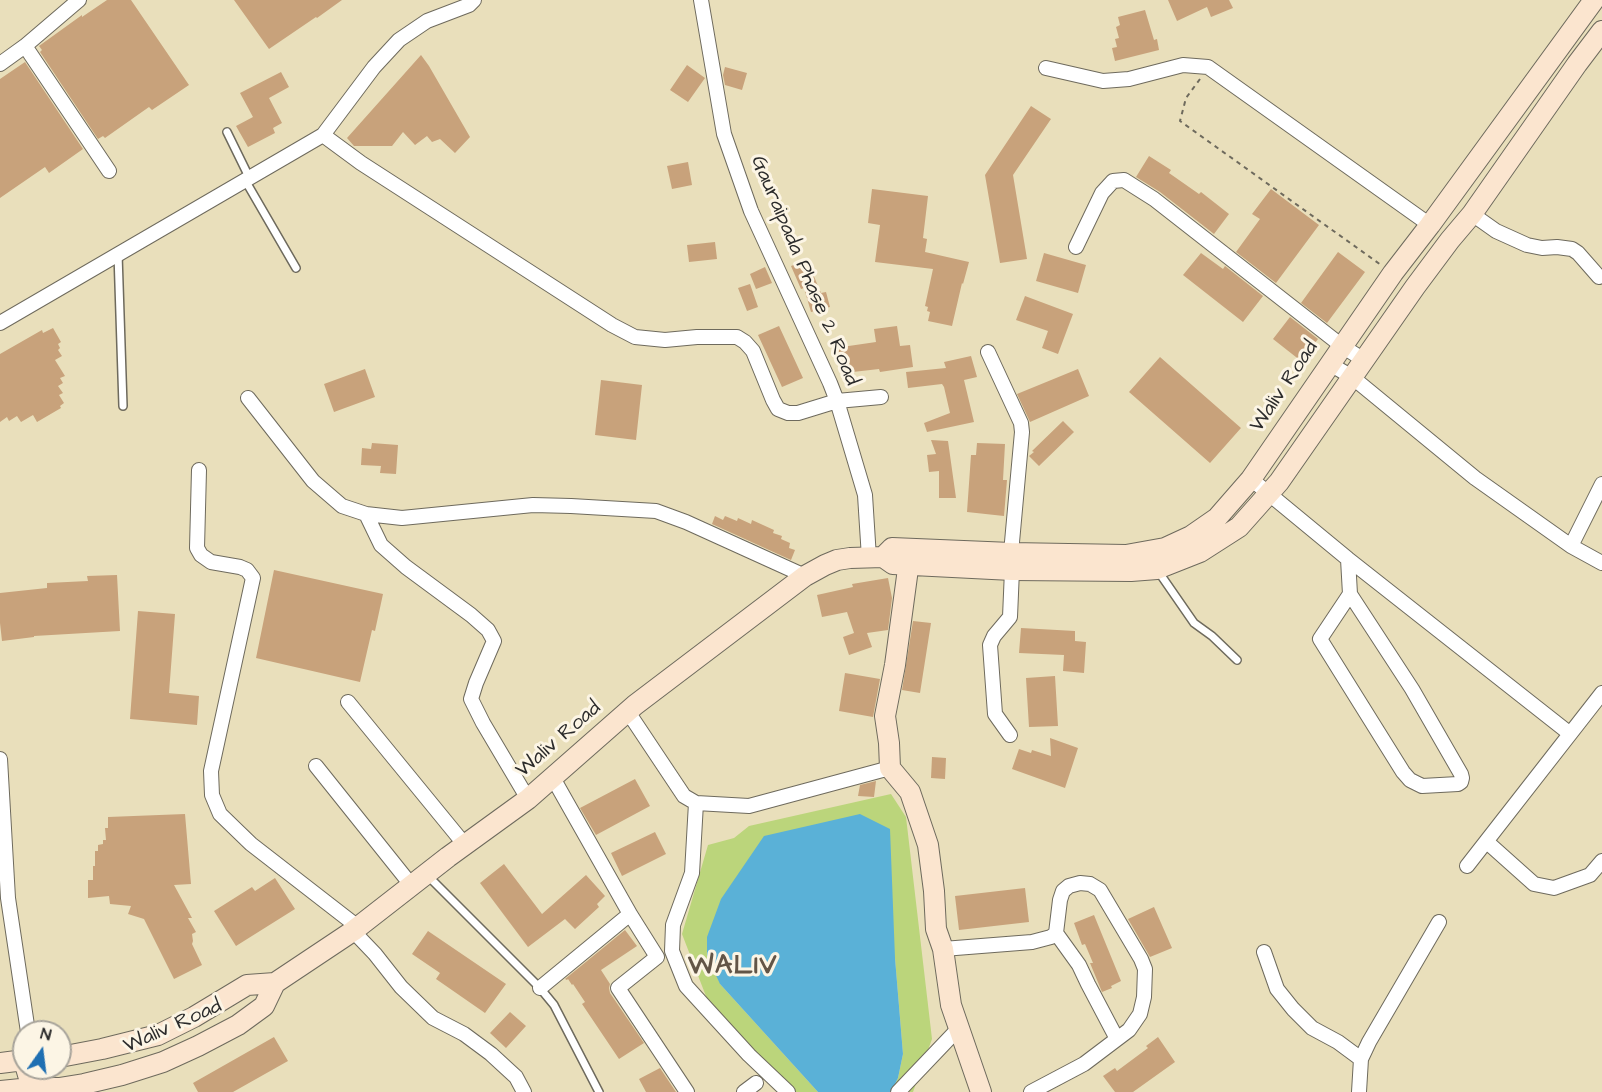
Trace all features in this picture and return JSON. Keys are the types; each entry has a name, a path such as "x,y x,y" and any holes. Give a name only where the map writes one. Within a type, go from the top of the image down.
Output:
{"main road":[{"name":"Waliv Road","path":"1012,562 1126,555 1165,548 1191,536 1217,518 1251,479 1393,273 1594,0"},
{"name":"Waliv Road","path":"0,1091 59,1090 122,1075 163,1062 238,1025 264,1006 275,984 356,929 528,799 628,712 806,576 837,560 876,557 893,564 910,556 1131,571 1157,569 1200,552 1239,527 1270,494 1415,287 1472,214 1602,31"},
{"path":"910,556 895,665 885,716 890,768 910,792 928,845 936,929 943,949 951,1005 981,1092"},
{"name":"Waliv Road","path":"72,1055 158,1035 195,1017 247,985 275,984"}],"street":[{"path":"0,64 79,0"},
{"path":"0,323 323,135 374,66 399,40 427,21 469,5 474,0"},
{"name":"Gauraipada Phase 2 Road","path":"701,0 724,134 751,212 837,401 865,495 876,557"},
{"path":"25,46 109,171"},
{"path":"1046,68 1102,81 1129,79 1183,65 1208,67 1430,225"},
{"path":"323,135 361,163 612,325 634,336 665,340 737,337 753,351 778,408 788,413 798,413 837,401 881,397"},
{"path":"1076,247 1102,194 1113,181 1124,180 1154,199 1342,346 1364,360"},
{"path":"1472,214 1496,231 1527,245 1572,249 1599,277"},
{"path":"988,352 1021,423 1022,432 1010,617 994,636 990,645 995,714 1010,735"},
{"path":"1330,364 1352,377 1475,478 1571,546 1602,563"},
{"path":"248,398 313,481 342,506 366,514 402,518 533,505 656,511 686,522 806,576"},
{"path":"199,470 197,548 201,555 211,562 240,567 247,570 253,579 210,771 212,795 220,814 251,844 356,929 401,987 433,1018 464,1034 491,1054 516,1077 524,1092"},
{"path":"1251,479 1348,559 1569,733"},
{"path":"1571,546 1602,484"},
{"path":"366,514 381,545 422,580 488,630 494,641 471,699 528,799"},
{"path":"1348,559 1350,594 1412,689 1461,774 1461,782 1458,784 1422,786 1410,780 1320,639 1350,594"},
{"path":"1467,866 1602,693"},
{"path":"348,702 465,845"},
{"path":"628,712 684,796 696,803 749,806 890,768"},
{"path":"0,759 8,898 26,1020"},
{"path":"316,766 419,880"},
{"path":"553,778 657,957 618,988 687,1092"},
{"path":"696,803 692,873 673,925 672,951 686,986 749,1055 788,1092"},
{"path":"1487,842 1534,884 1554,888 1590,875 1602,861"},
{"path":"1031,1092 1084,1064 1129,1030 1140,1014 1144,998 1145,969 1141,958 1100,890 1090,884 1080,883 1069,886 1059,900 1056,933 1079,965 1117,1039"},
{"path":"540,988 630,914"},
{"path":"1359,1092 1361,1059 1368,1042 1439,922"},
{"path":"943,949 1032,942 1051,937 1056,933"},
{"path":"1264,952 1277,989 1293,1009 1312,1028 1338,1042 1361,1059"},
{"path":"898,1092 959,1028"}],"lane":[{"path":"227,132 247,178 296,268"},
{"path":"118,254 123,406"},
{"path":"1157,569 1194,622 1237,660"},
{"path":"419,880 540,988 554,1005 598,1092"}],"path":[{"path":"1208,67 1186,98 1180,122 1393,273"}],"green space":[{"path":"891,794 906,817 932,1039 913,1092 891,1092 898,1078 903,1054 895,958 720,984 818,1092 792,1092 709,1004 682,934 708,845 734,838 749,826"}],"water":[{"path":"860,814 890,829 895,958 903,1054 898,1078 891,1092 818,1092 720,984 707,956 707,937 721,899 764,836"}],"building":[{"path":"107,0 131,0 189,85 152,110 149,107 105,138 103,136 98,139 40,52 42,50 39,46"},
{"path":"234,0 342,0 269,49"},
{"path":"1168,0 1229,0 1233,8 1211,17 1207,7 1177,21"},
{"path":"1145,10 1159,50 1115,61 1112,48 1117,47 1115,39 1119,38 1116,27 1120,25 1118,17"},
{"path":"421,55 470,137 455,153 440,139 432,142 427,136 415,145 403,132 392,146 354,146 347,138"},
{"path":"25,62 83,149 49,173 45,167 0,198 0,79"},
{"path":"687,65 705,78 688,102 670,90"},
{"path":"725,67 747,73 742,90 725,85 723,75"},
{"path":"281,72 289,87 269,98 282,123 273,128 275,133 248,147 236,126 253,117 240,93"},
{"path":"1031,106 1051,119 1013,175 1027,259 1000,263 985,175"},
{"path":"1149,156 1171,170 1169,173 1199,194 1201,192 1229,214 1214,234 1160,192 1136,177"},
{"path":"688,162 692,185 672,189 667,166"},
{"path":"872,189 928,196 923,238 927,239 925,252 969,262 952,326 928,321 930,312 925,306 933,269 875,262 880,225 868,223"},
{"path":"1271,189 1319,225 1276,283 1236,252 1260,219 1252,214"},
{"path":"715,242 717,259 689,262 687,245"},
{"path":"1338,252 1365,272 1327,323 1301,303"},
{"path":"1044,253 1086,265 1078,293 1036,281"},
{"path":"1201,253 1223,269 1225,266 1263,296 1243,322 1183,275"},
{"path":"807,260 821,293 826,292 830,307 811,312 804,288 801,289 791,266"},
{"path":"765,267 772,283 756,289 750,274"},
{"path":"750,284 758,307 747,311 738,288"},
{"path":"1025,296 1073,314 1058,354 1042,348 1048,331 1016,320"},
{"path":"1290,317 1318,339 1301,361 1273,339"},
{"path":"779,326 803,378 782,387 758,335"},
{"path":"897,326 900,346 910,345 913,367 880,372 879,369 844,373 843,365 838,365 835,348 876,342 874,329"},
{"path":"53,328 61,342 58,344 60,348 58,350 62,356 55,360 65,376 60,378 63,383 58,386 63,393 59,395 64,403 60,406 61,408 37,422 33,415 21,422 17,416 9,421 7,417 0,422 0,354 42,330 43,333"},
{"path":"971,356 977,377 964,380 974,422 927,432 924,423 950,413 944,387 942,384 908,388 906,372 946,368 944,362"},
{"path":"1160,357 1241,428 1210,463 1129,392"},
{"path":"365,369 375,397 334,412 324,384"},
{"path":"1078,369 1089,396 1030,422 1017,394"},
{"path":"601,380 642,385 636,440 595,435"},
{"path":"1063,421 1074,432 1039,466 1029,456"},
{"path":"931,440 948,441 956,498 939,498 939,471 929,472 927,455 936,454"},
{"path":"372,443 398,445 396,474 380,473 381,466 361,465 362,448 371,449"},
{"path":"977,443 1005,444 1003,480 1007,480 1004,516 967,512 971,455 976,455"},
{"path":"715,516 723,520 725,516 737,521 738,518 751,524 752,520 774,530 773,533 782,536 781,539 790,543 789,548 795,550 791,560 712,524"},
{"path":"274,570 383,594 360,682 256,658"},
{"path":"117,575 120,631 34,636 2,641 0,593 47,588 47,583 88,581 87,576"},
{"path":"888,578 892,598 888,630 867,633 872,647 849,655 843,637 854,633 847,612 822,617 817,595 853,587 852,584"},
{"path":"138,611 175,614 169,693 199,696 197,725 130,719"},
{"path":"913,621 931,623 920,693 902,690"},
{"path":"1021,628 1075,631 1075,641 1086,642 1084,673 1063,671 1064,655 1019,653"},
{"path":"845,673 880,679 873,717 839,711"},
{"path":"1055,676 1058,726 1029,727 1026,678"},
{"path":"1050,738 1078,748 1065,788 1012,769 1019,749 1031,753 1032,750 1051,756"},
{"path":"932,757 946,758 945,779 931,778"},
{"path":"635,779 650,806 596,835 580,808"},
{"path":"876,781 874,797 858,796 860,785"},
{"path":"185,814 191,884 174,885 192,918 188,918 196,932 192,934 192,944 202,965 174,979 144,919 128,914 131,906 110,904 109,896 88,898 88,880 93,880 95,851 98,851 98,845 103,844 103,840 106,840 105,828 108,828 108,817"},
{"path":"655,832 666,854 622,876 611,853"},
{"path":"504,864 542,914 586,875 605,896 597,904 599,907 575,929 565,919 528,947 480,883"},
{"path":"275,878 295,909 236,946 214,911 252,887 255,891"},
{"path":"1025,888 1029,922 959,930 955,896"},
{"path":"1154,907 1172,948 1150,957 1128,919"},
{"path":"1094,915 1121,981 1102,992 1090,963 1093,963 1085,944 1082,945 1074,923"},
{"path":"625,930 637,946 601,970 610,984 610,993 644,1043 619,1059 582,1004 585,1002 573,984 565,979"},
{"path":"428,931 506,984 485,1013 436,979 440,973 412,954"},
{"path":"510,1012 526,1026 506,1048 490,1033"},
{"path":"274,1037 288,1061 233,1092 198,1092 193,1083"},
{"path":"1158,1037 1175,1062 1133,1092 1115,1092 1103,1076 1115,1068 1117,1071 1148,1048 1146,1046"},
{"path":"660,1068 676,1092 646,1092 639,1079"}],"district":[{"name":"WALIV","path":"733,967"}]}
